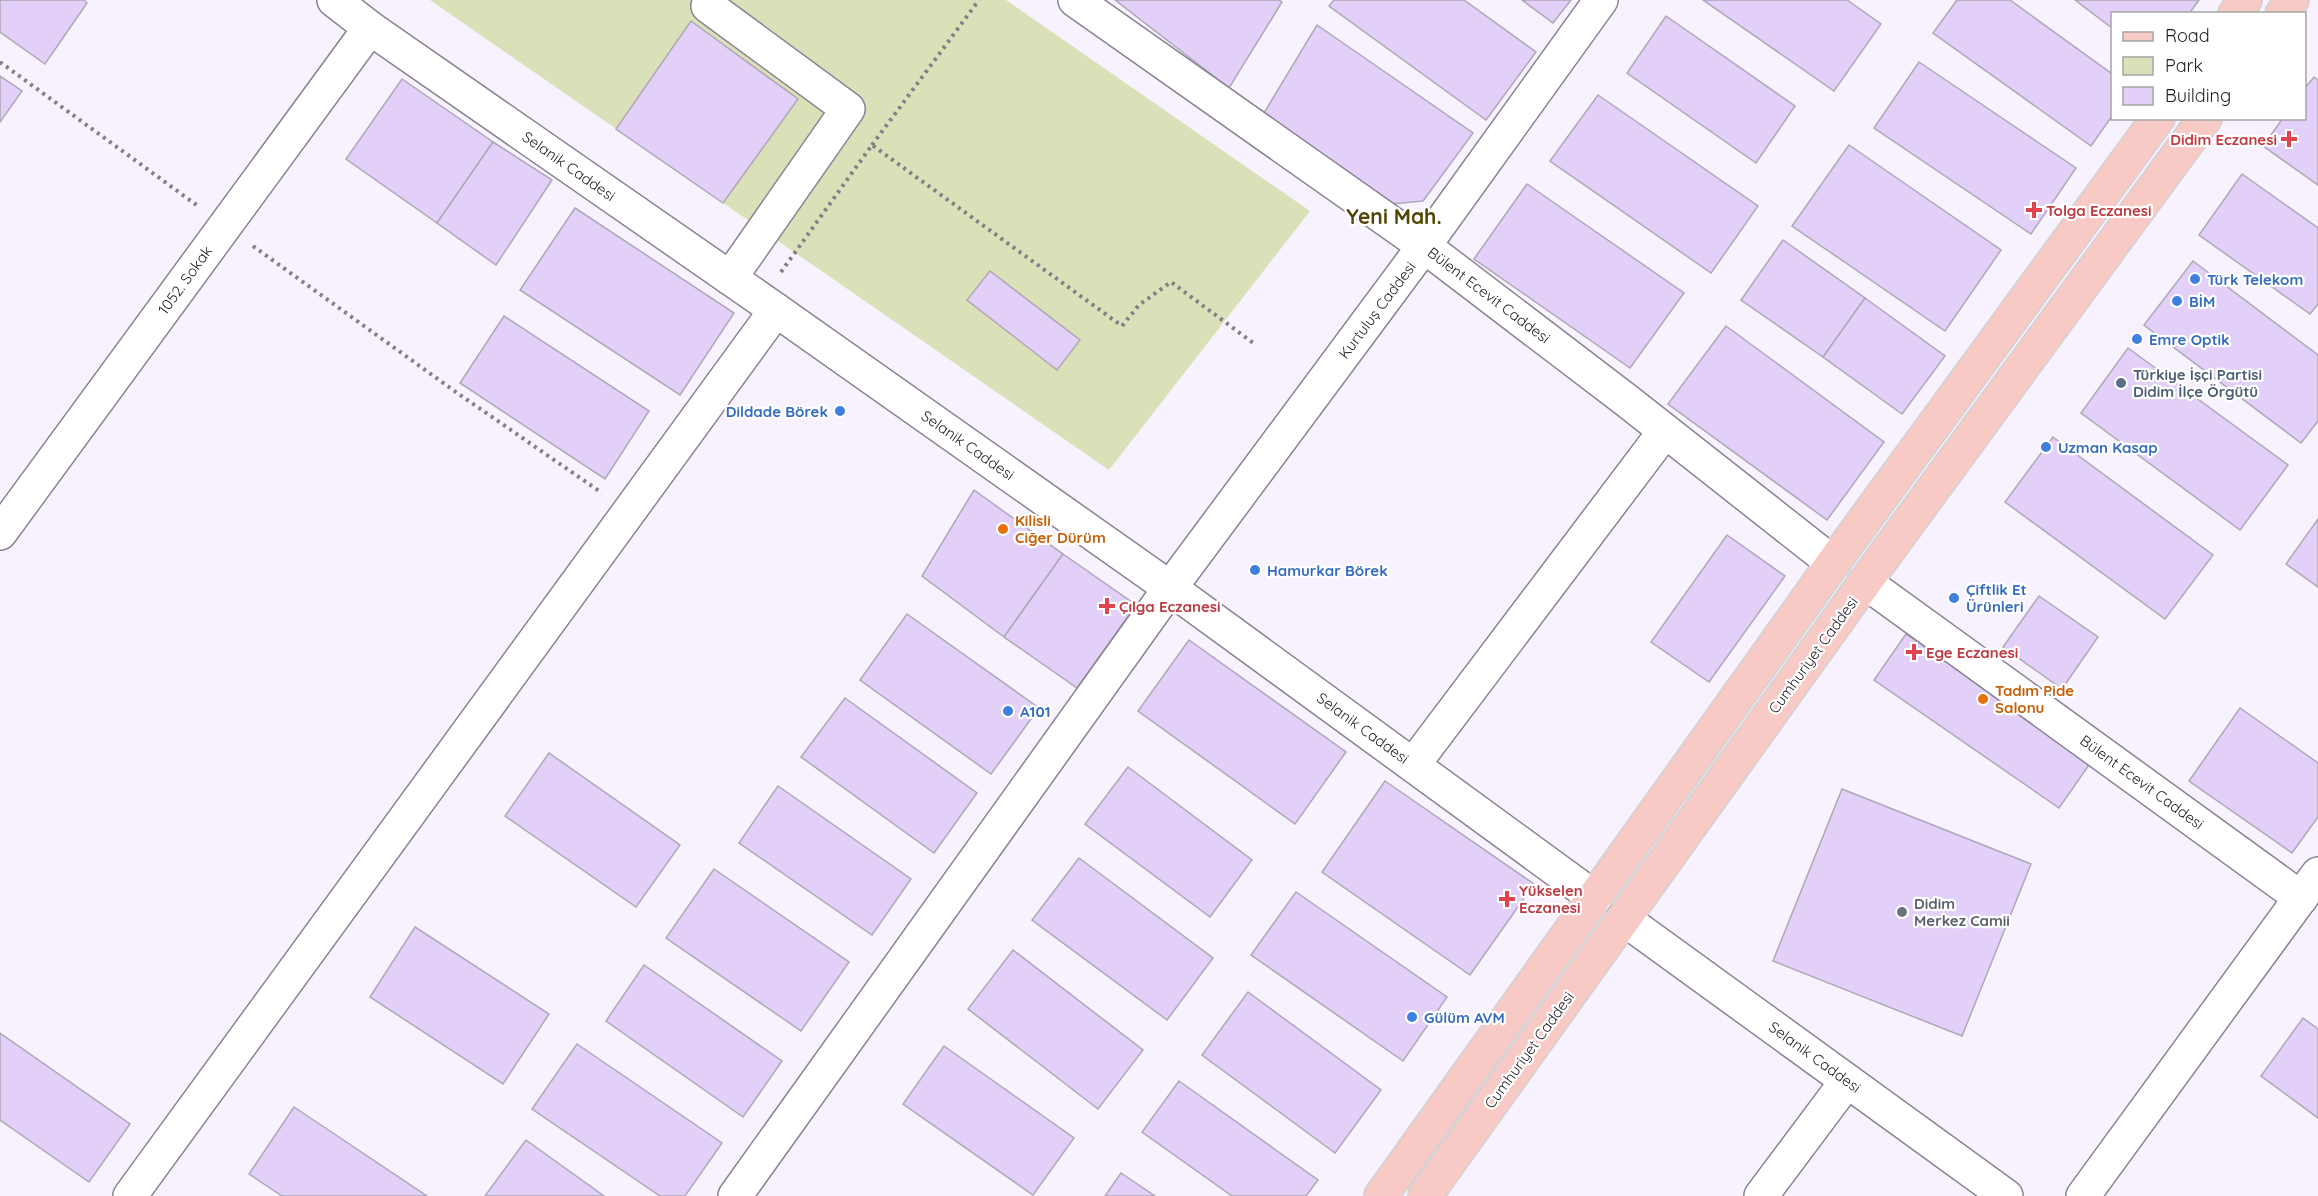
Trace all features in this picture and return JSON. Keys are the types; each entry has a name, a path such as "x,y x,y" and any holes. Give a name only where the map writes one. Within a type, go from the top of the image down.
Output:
{"main road":[{"path":"1381,1196 1833,563 2157,120"},
{"name":"Cumhuriyet Caddesi","path":"1425,1196 1865,582 2204,120"},
{"path":"1595,898 1624,918"}],"street":[{"name":"Selanik Caddesi","path":"334,0 370,28 769,305 1170,588 1595,898"},
{"name":"Bülent Ecevit Caddesi","path":"1075,0 1424,246 1833,563"},
{"name":"Kurtuluş Caddesi","path":"735,1196 1170,588 1424,246 1601,0"},
{"path":"708,6 848,109 729,278"},
{"name":"1052. Sokak","path":"0,533 370,28"},
{"path":"130,1196 629,512 769,305"},
{"path":"1413,765 1665,431"},
{"name":"Bülent Ecevit Caddesi","path":"1865,582 2310,886"},
{"path":"2083,1196 2310,886"},
{"name":"Selanik Caddesi","path":"1624,918 2006,1196"},
{"path":"1761,1196 1847,1081"}],"path":[{"path":"769,305 872,144 979,0"},
{"path":"0,62 56,102"},
{"path":"872,144 1122,326 1139,305 1171,282 1256,345"},
{"path":"432,375 629,512"}],"green space":[{"path":"430,0 1006,0 1310,211 1109,470"}],"building":[{"path":"0,0 84,0 87,3 45,64 0,32"},
{"path":"1115,0 1279,0 1282,2 1229,88"},
{"path":"1334,0 1464,0 1536,52 1486,120 1329,6"},
{"path":"1522,0 1571,0 1553,23"},
{"path":"1703,0 1847,0 1881,24 1834,91"},
{"path":"1957,0 2010,0 2111,73 2111,117 2091,146 1933,33"},
{"path":"2075,0 2199,0 2190,12 2111,12 2111,27"},
{"path":"1666,16 1795,106 1756,163 1627,73"},
{"path":"691,21 798,99 723,203 616,129"},
{"path":"1317,25 1473,133 1423,201 1391,204 1264,113"},
{"path":"1919,62 2076,168 2031,234 1874,128"},
{"path":"0,76 22,91 0,122"},
{"path":"2314,77 2318,80 2318,185 2263,146 2282,120 2306,120 2306,87"},
{"path":"402,79 493,142 437,223 346,159"},
{"path":"1598,95 1758,206 1711,273 1550,161"},
{"path":"493,142 552,180 496,265 437,223"},
{"path":"1849,145 2001,250 1945,331 1792,226"},
{"path":"2242,174 2318,228 2318,304 2310,314 2199,235"},
{"path":"1527,184 1684,293 1630,368 1474,259"},
{"path":"575,208 734,313 680,395 520,290"},
{"path":"1783,240 1865,298 1823,357 1741,300"},
{"path":"2193,261 2318,355 2318,421 2301,443 2144,325"},
{"path":"990,271 1080,340 1057,370 967,300"},
{"path":"1865,298 1945,356 1902,414 1823,357"},
{"path":"504,316 649,411 605,479 460,383"},
{"path":"1726,326 1884,442 1827,520 1668,404"},
{"path":"2128,348 2288,465 2240,530 2081,413"},
{"path":"2053,437 2213,555 2165,619 2005,502"},
{"path":"974,490 1063,554 1004,637 922,576"},
{"path":"2318,519 2318,587 2286,564"},
{"path":"1727,535 1785,576 1709,682 1651,642"},
{"path":"1063,554 1136,605 1077,688 1004,637"},
{"path":"2039,596 2098,637 2062,689 2003,647"},
{"path":"907,614 1039,708 991,774 860,680"},
{"path":"1906,634 2091,762 2059,808 1874,680"},
{"path":"1189,640 1346,752 1295,824 1138,711"},
{"path":"845,698 977,793 934,853 801,757"},
{"path":"2240,708 2318,763 2318,817 2292,853 2189,781"},
{"path":"549,753 680,845 636,907 505,816"},
{"path":"1128,767 1252,860 1210,917 1085,824"},
{"path":"1385,781 1534,884 1470,975 1322,872"},
{"path":"778,786 911,879 872,935 739,843"},
{"name":"Didim Merkez Camii","path":"1842,789 2031,864 1962,1036 1773,961"},
{"path":"1079,858 1213,958 1167,1020 1032,920"},
{"path":"714,869 849,962 801,1031 666,938"},
{"path":"1296,892 1447,997 1403,1061 1251,955"},
{"path":"415,927 549,1014 503,1084 370,997"},
{"path":"1013,950 1143,1050 1098,1109 968,1009"},
{"path":"644,965 782,1061 743,1117 606,1021"},
{"path":"1248,992 1381,1090 1335,1153 1202,1055"},
{"path":"2303,1018 2318,1029 2318,1118 2261,1076"},
{"path":"0,1033 130,1124 89,1182 0,1120"},
{"path":"577,1044 722,1143 685,1196 660,1196 532,1109"},
{"path":"944,1046 1074,1138 1033,1195 903,1104"},
{"path":"1179,1081 1318,1180 1306,1196 1232,1196 1142,1132"},
{"path":"294,1107 427,1196 282,1196 249,1174"},
{"path":"526,1140 604,1196 485,1196"},
{"path":"1121,1173 1155,1196 1105,1196"}],"place":[{"name":"Didim Eczanesi","path":"2289,139"},
{"name":"Tolga Eczanesi","path":"2034,210"},
{"name":"Türk Telekom","path":"2195,279"},
{"name":"BİM","path":"2177,301"},
{"name":"Emre Optik","path":"2137,339"},
{"name":"Türkiye İşçi Partisi Didim İlçe Örgütü","path":"2121,383"},
{"name":"Dildade Börek","path":"840,411"},
{"name":"Uzman Kasap","path":"2046,447"},
{"name":"Kilisli Ciğer Dürüm","path":"1003,529"},
{"name":"Hamurkar Börek","path":"1255,570"},
{"name":"Çiftlik Et Ürünleri","path":"1954,598"},
{"name":"Çılga Eczanesi","path":"1107,606"},
{"name":"Ege Eczanesi","path":"1914,652"},
{"name":"Tadım Pide Salonu","path":"1983,699"},
{"name":"A101","path":"1008,711"},
{"name":"Yükselen Eczanesi","path":"1507,899"},
{"name":"Didim Merkez Camii","path":"1902,912"},
{"name":"Gülüm AVM","path":"1412,1017"}],"district":[{"name":"Yeni Mah.","path":"1394,216"}]}
